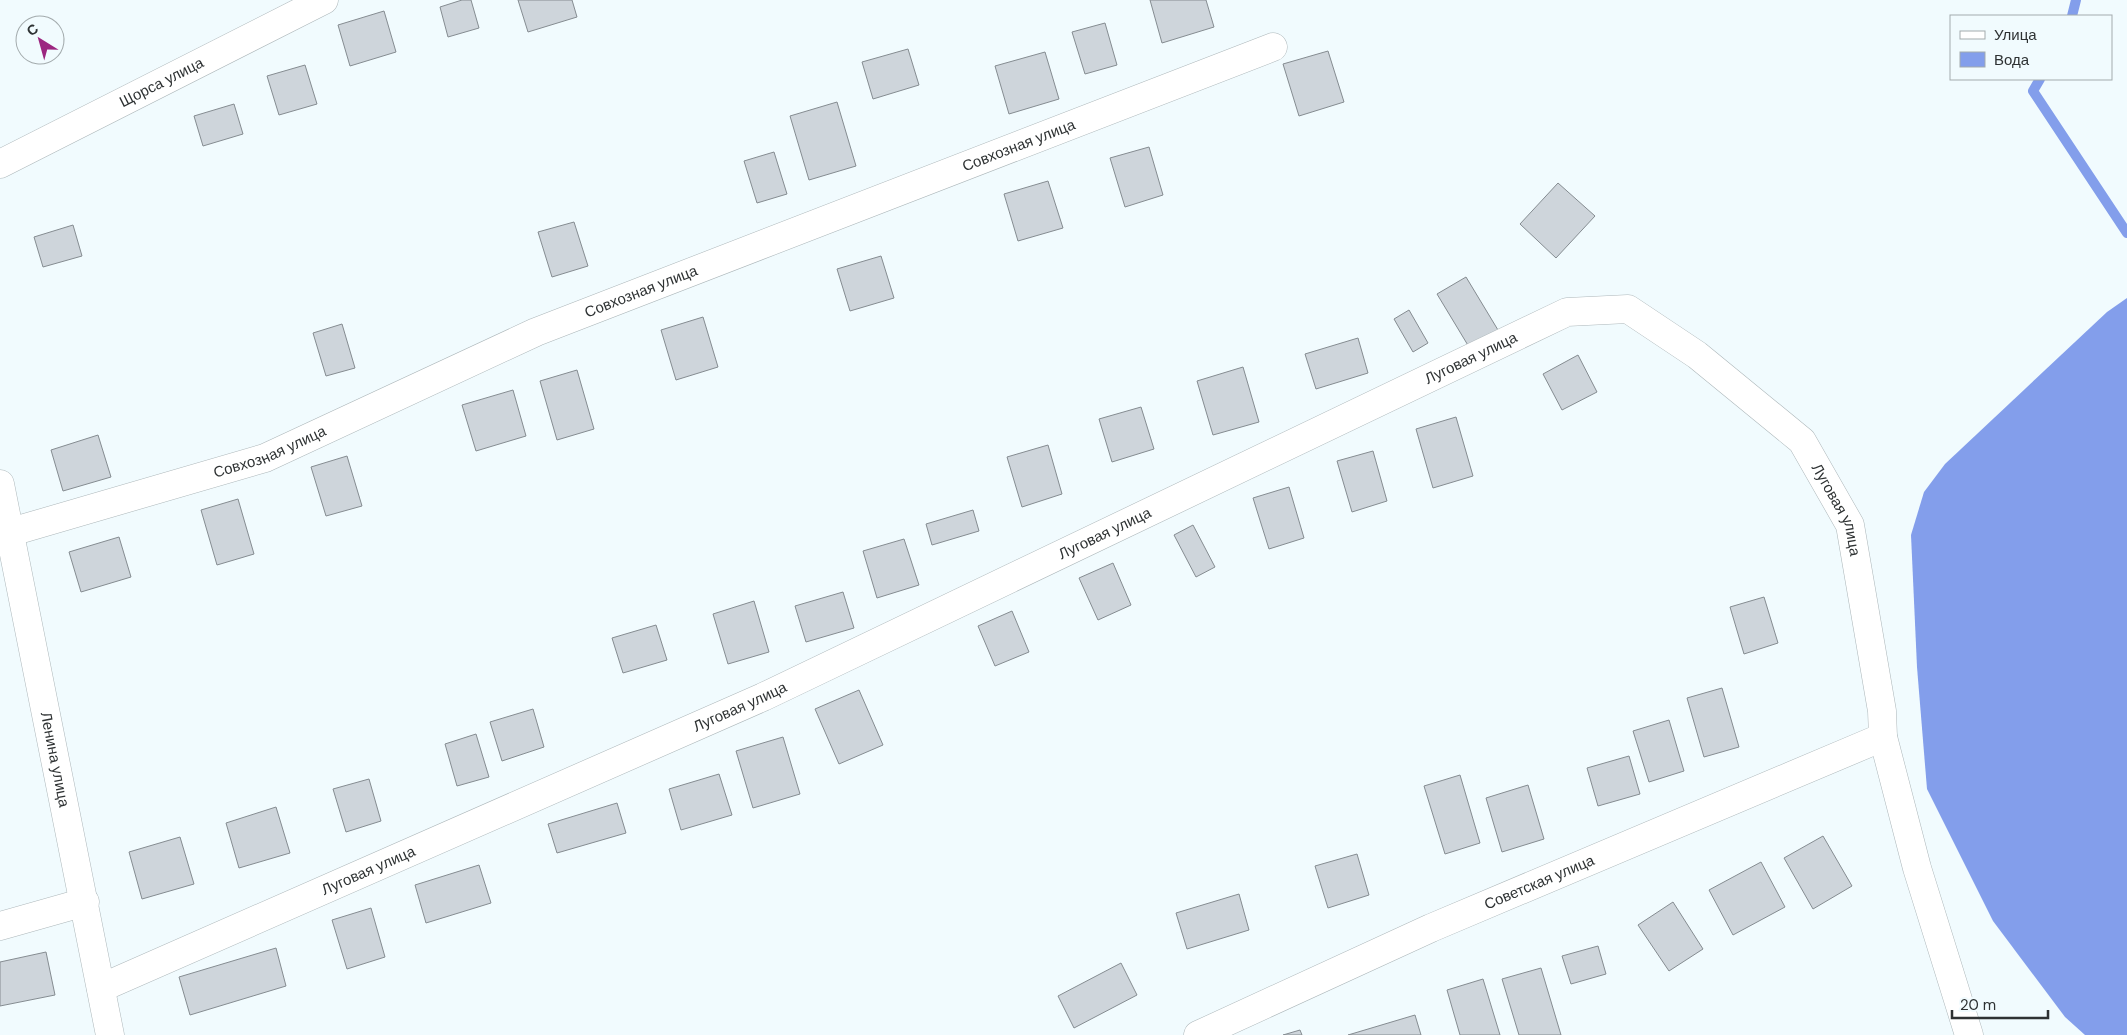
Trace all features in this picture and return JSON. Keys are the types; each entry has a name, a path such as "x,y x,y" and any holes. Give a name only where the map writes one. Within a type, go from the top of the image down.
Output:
{"street":[{"name":"Щорса улица","path":"0,164 324,0"},
{"name":"Совхозная улица","path":"11,532 265,458 536,332 1273,46"},
{"name":"Луговая улица","path":"101,988 763,697 1567,312 1628,309 1697,355 1802,441 1850,525 1882,711 1883,737 1917,868 1969,1035"},
{"name":"Ленина улица","path":"0,484 85,902 110,1035"},
{"name":"Советская улица","path":"1198,1035 1431,928 1883,737"},
{"path":"0,926 85,902"}],"water":[{"path":"2127,298 2127,1035 2085,1035 2065,1017 1993,921 1927,789 1917,667 1911,535 1924,492 1945,464 2107,312"}],"building":[{"path":"462,0 471,0 479,28 448,37 440,7"},
{"path":"518,0 572,0 577,17 528,32"},
{"path":"1150,0 1206,0 1214,27 1162,43"},
{"path":"384,11 396,52 350,66 338,25"},
{"path":"1105,23 1117,65 1085,74 1072,32"},
{"path":"908,49 919,85 873,99 862,62"},
{"path":"1328,51 1344,102 1299,116 1283,64"},
{"path":"1045,52 1059,99 1009,114 995,66"},
{"path":"305,65 317,104 279,115 267,76"},
{"path":"837,102 856,166 809,180 790,116"},
{"path":"234,104 243,134 203,146 194,116"},
{"path":"1149,147 1163,195 1125,207 1110,158"},
{"path":"774,152 787,194 757,203 744,161"},
{"path":"1048,181 1063,228 1018,241 1004,194"},
{"path":"1558,183 1595,216 1556,258 1520,224"},
{"path":"574,222 588,266 552,277 538,232"},
{"path":"73,225 82,256 43,267 34,237"},
{"path":"881,256 894,298 850,311 837,269"},
{"path":"1466,277 1498,330 1469,347 1437,294"},
{"path":"1409,310 1428,343 1413,352 1394,319"},
{"path":"703,317 718,367 676,380 661,330"},
{"path":"342,324 355,368 326,376 313,333"},
{"path":"1358,338 1368,373 1316,389 1305,354"},
{"path":"1578,355 1597,392 1562,410 1543,374"},
{"path":"1243,367 1259,422 1213,435 1197,381"},
{"path":"577,370 594,429 557,440 540,381"},
{"path":"513,390 526,436 476,451 462,405"},
{"path":"1141,407 1154,449 1112,462 1099,419"},
{"path":"1456,417 1473,476 1433,488 1416,429"},
{"path":"98,435 111,477 63,491 51,450"},
{"path":"1048,445 1062,494 1022,507 1007,457"},
{"path":"1373,451 1387,501 1352,512 1337,461"},
{"path":"347,456 362,506 326,516 311,467"},
{"path":"1289,487 1304,538 1269,549 1253,498"},
{"path":"238,499 254,554 217,565 201,510"},
{"path":"973,510 979,531 932,545 926,524"},
{"path":"1193,525 1215,567 1196,577 1174,535"},
{"path":"119,537 131,577 81,592 69,552"},
{"path":"904,539 919,585 877,598 863,551"},
{"path":"1113,563 1131,605 1098,620 1079,578"},
{"path":"843,592 854,628 806,642 795,606"},
{"path":"1764,597 1778,643 1744,654 1730,607"},
{"path":"754,601 769,652 728,664 713,614"},
{"path":"1012,611 1029,652 995,666 978,626"},
{"path":"656,625 667,660 623,673 612,638"},
{"path":"1722,688 1739,747 1704,757 1687,698"},
{"path":"859,690 883,745 839,764 815,709"},
{"path":"533,709 544,747 502,761 490,722"},
{"path":"1669,720 1684,771 1649,782 1633,731"},
{"path":"476,734 489,777 457,786 445,744"},
{"path":"783,737 800,794 753,808 736,751"},
{"path":"1629,756 1640,794 1598,806 1587,768"},
{"path":"719,774 732,815 681,830 669,789"},
{"path":"1460,775 1480,843 1445,854 1424,786"},
{"path":"369,779 381,821 346,832 333,789"},
{"path":"1528,785 1544,839 1502,852 1486,798"},
{"path":"617,803 626,833 557,853 548,824"},
{"path":"276,807 290,853 239,868 226,823"},
{"path":"1823,836 1852,886 1813,909 1784,858"},
{"path":"180,837 194,884 142,899 129,852"},
{"path":"1357,854 1369,895 1328,908 1315,866"},
{"path":"1761,862 1785,907 1733,935 1709,890"},
{"path":"479,865 491,903 426,923 415,885"},
{"path":"1239,894 1249,930 1187,949 1176,913"},
{"path":"1673,902 1703,949 1669,971 1638,925"},
{"path":"371,908 385,957 347,969 332,920"},
{"path":"1598,946 1606,974 1571,984 1562,956"},
{"path":"276,948 286,986 190,1015 179,977"},
{"path":"46,952 55,995 0,1006 0,962"},
{"path":"1121,963 1137,995 1074,1028 1058,996"},
{"path":"1541,968 1561,1035 1519,1035 1502,979"},
{"path":"1483,979 1500,1035 1460,1035 1447,990"},
{"path":"1415,1015 1421,1035 1348,1035"},
{"path":"1300,1030 1302,1035 1283,1035"}],"waterway":[{"path":"2072,15 2076,0"},
{"path":"2039,80 2033,91 2127,233"}]}
